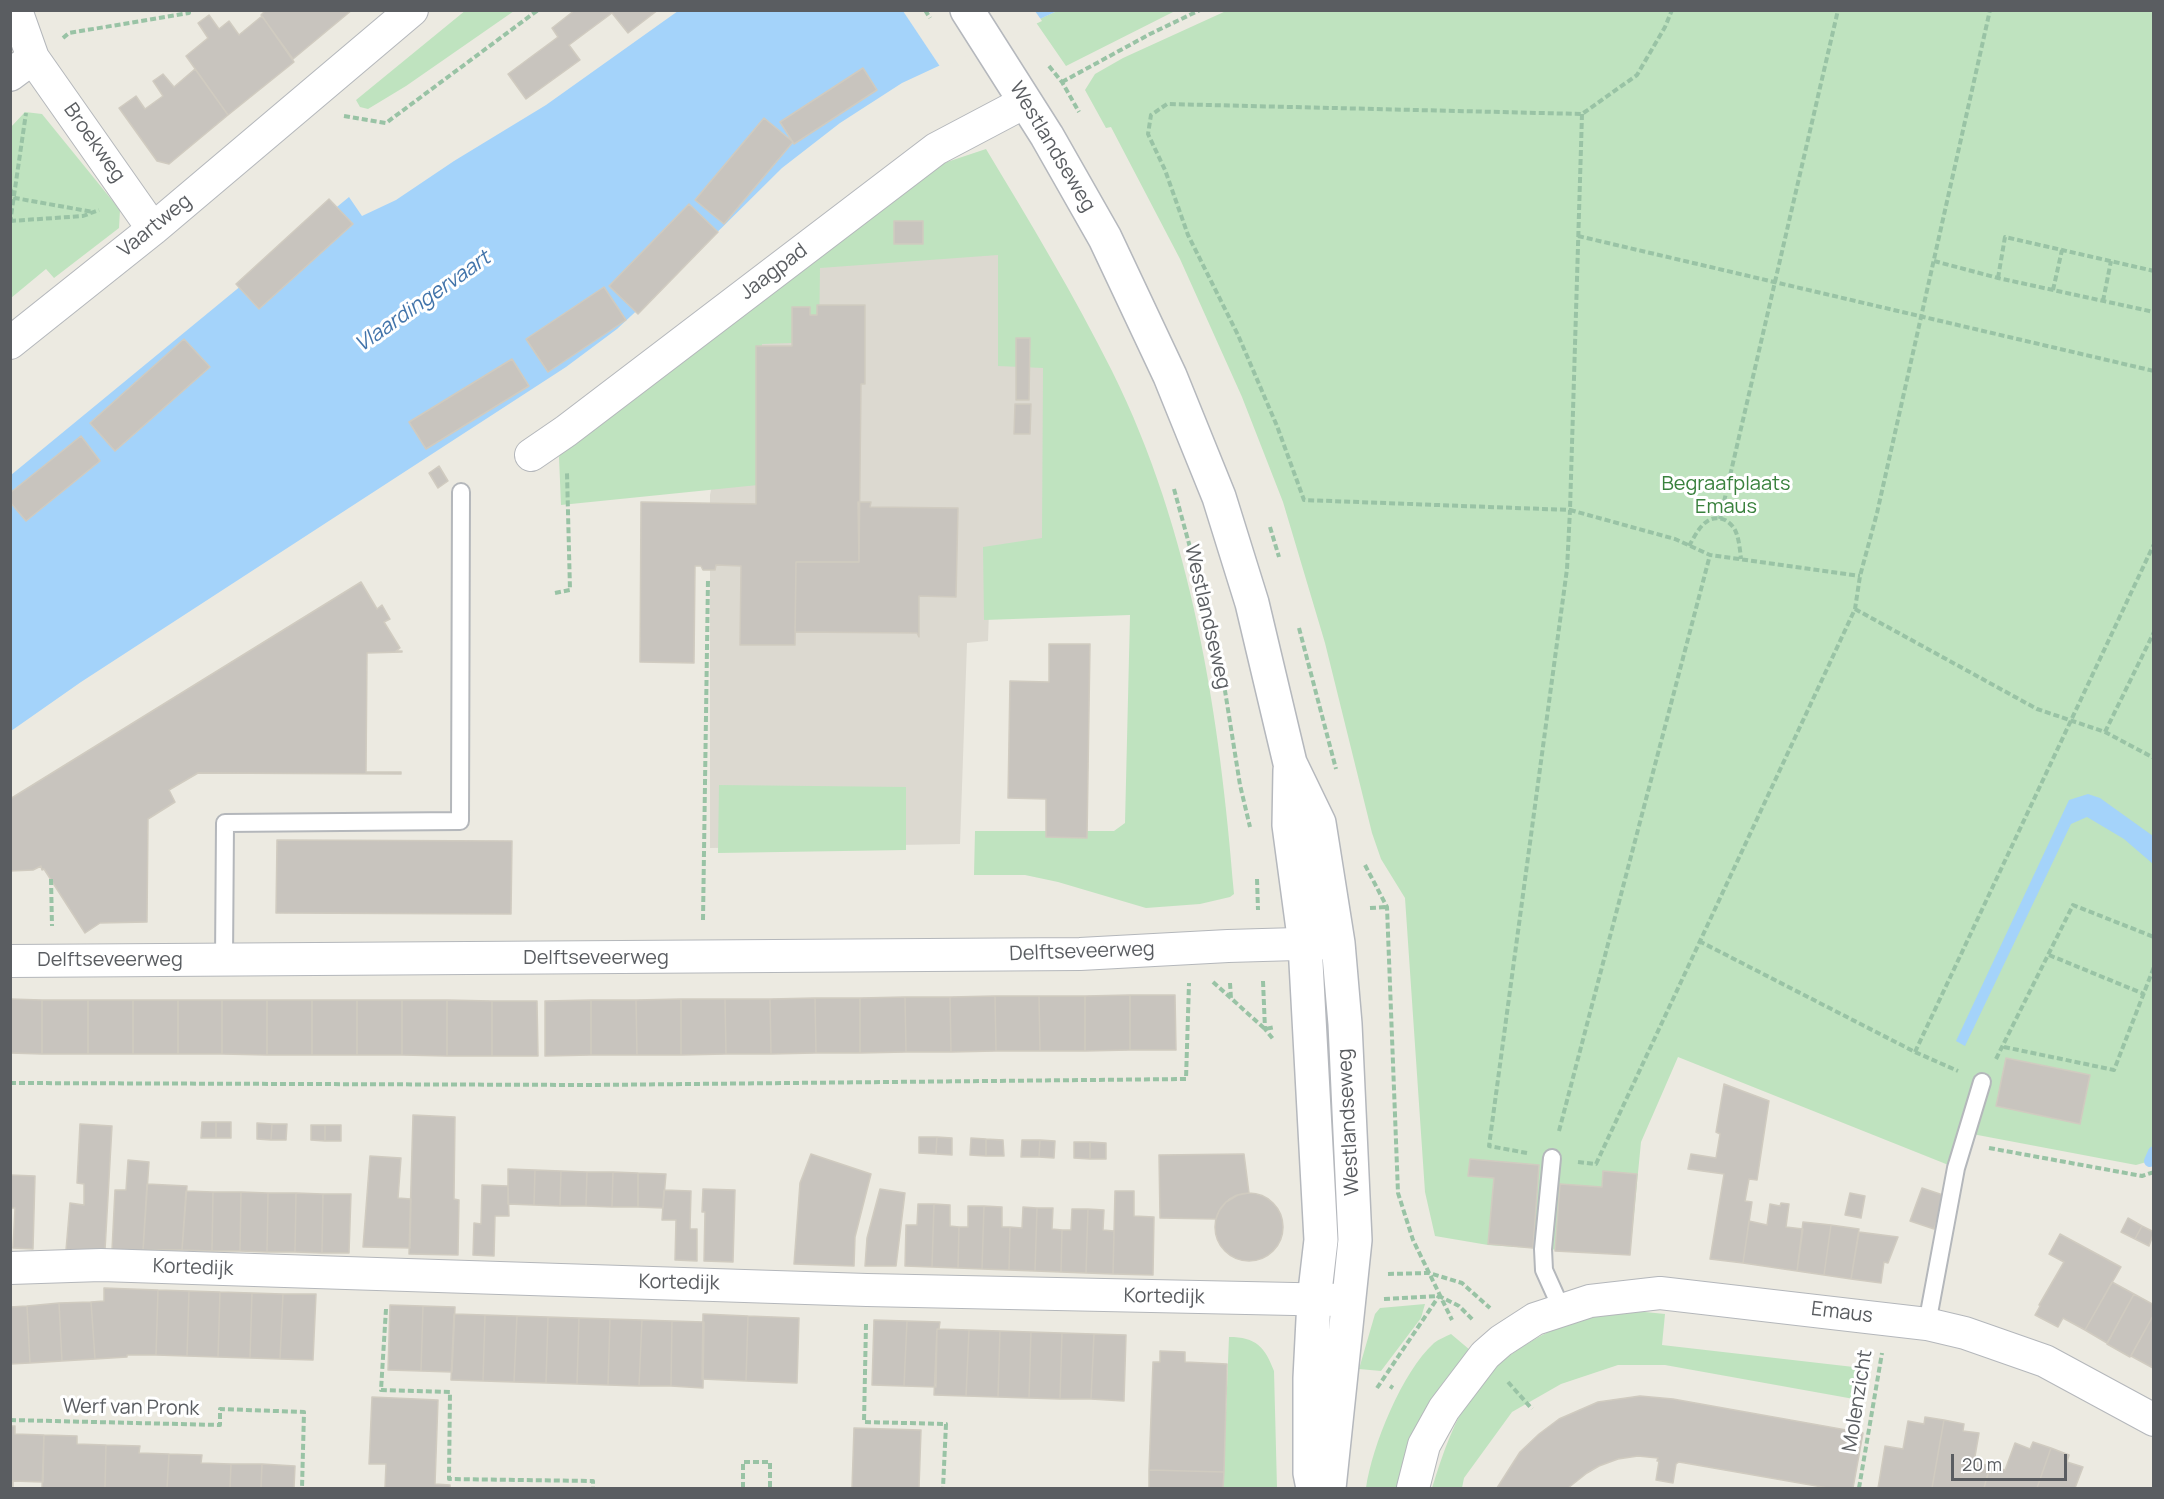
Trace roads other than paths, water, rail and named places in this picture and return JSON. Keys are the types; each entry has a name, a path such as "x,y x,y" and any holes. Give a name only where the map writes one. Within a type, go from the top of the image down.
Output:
{"main road":[{"name":"Westlandseweg","path":"967,10 1006,69 1105,238 1141,310 1170,376 1219,497 1252,603 1290,763 1319,823 1338,943 1345,1024 1354,1240 1329,1488"},
{"name":"Westlandseweg","path":"1290,763 1289,825 1305,944 1321,1240 1314,1300 1310,1378 1310,1473 1313,1488"}],"street":[{"name":"Broekweg","path":"16,10 22,66 130,195 153,229"},
{"name":"Vaartweg","path":"10,343 153,229 412,10"},
{"name":"Jaagpad","path":"531,454 566,431 936,149 1025,102"},
{"name":"Delftseveerweg","path":"10,961 1185,954 1261,945 1338,943"},
{"name":"Kortedijk","path":"10,1268 101,1265 867,1290 1347,1300"},
{"name":"Emaus","path":"1413,1488 1424,1445 1444,1409 1485,1355 1501,1341 1535,1319 1590,1301 1660,1293 1927,1323 1965,1333 2045,1361 2154,1420"}],"lane":[{"path":"224,960 225,823 460,821 461,492"},
{"path":"1927,1323 1956,1168 1982,1082"},
{"path":"1551,1158 1543,1249 1544,1270 1562,1310"}],"water":[{"name":"Vlaardingervaart","path":"678,11 1057,11 902,83 840,123 782,168 617,329 566,367 81,682 11,731 11,475 349,197 362,216 396,200 454,161 546,105"},
{"path":"2088,794 2100,798 2153,836 2153,864 2124,839 2087,817 2071,824 1965,1046 1956,1041 2069,800"}],"waterway":[{"path":"2150,1161 2154,1152"}],"park label":[{"name":"Begraafplaats Emaus","path":"1726,496"}]}
